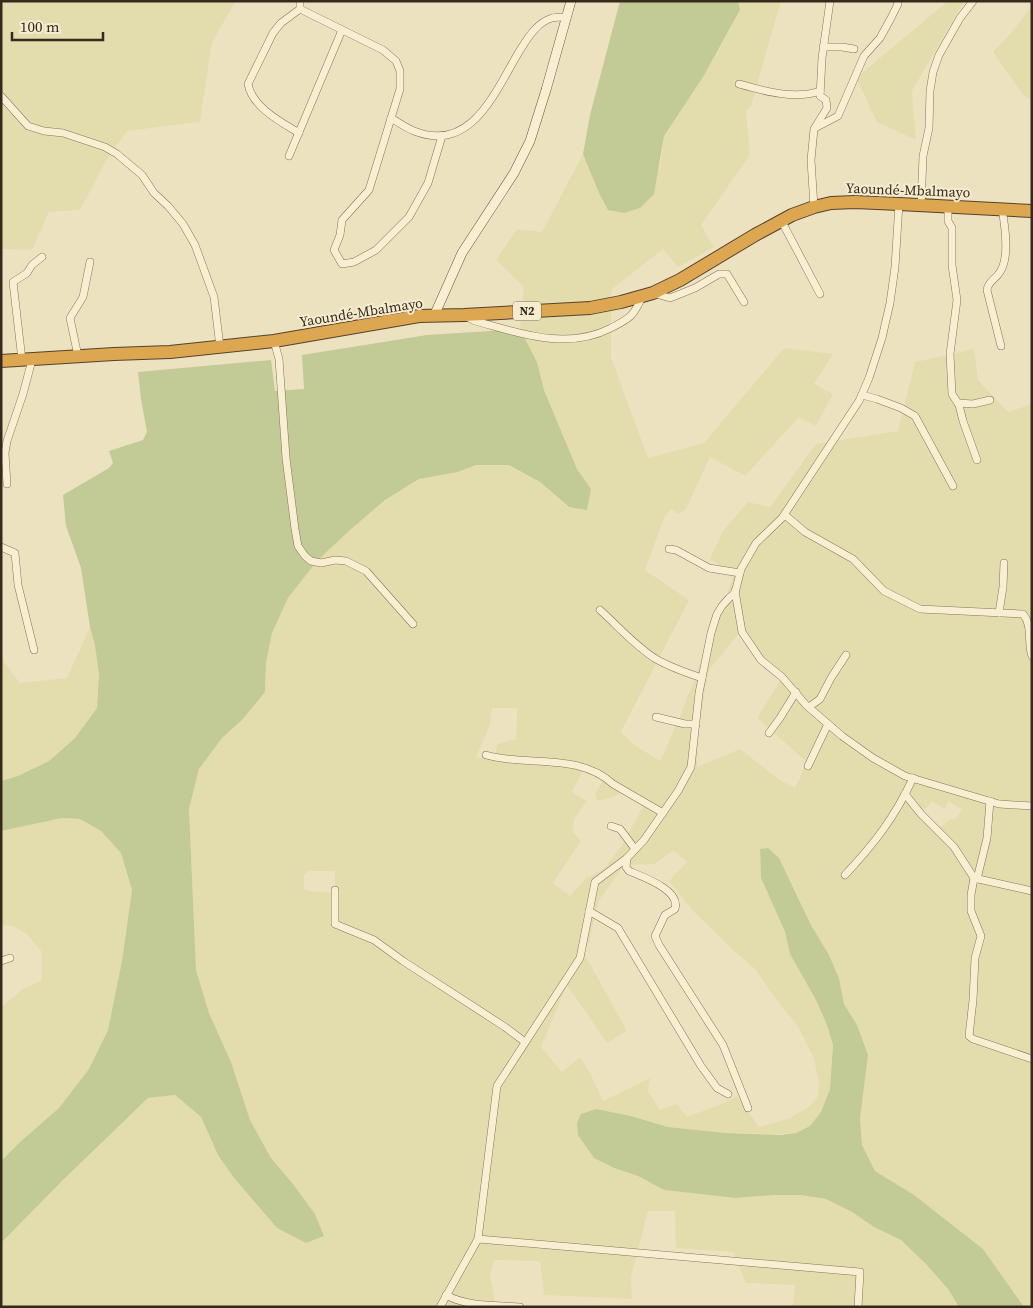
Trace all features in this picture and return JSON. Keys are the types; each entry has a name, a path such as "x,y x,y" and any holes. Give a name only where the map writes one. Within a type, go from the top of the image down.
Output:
{"highway":[{"name":"Yaoundé-Mbalmayo","path":"1,361 170,352 220,347 274,341 404,318 590,308 648,295 680,280 781,220 814,207 831,203 855,202 1032,211"}],"main road":[{"path":"434,316 462,253 514,173 530,141 571,1"}],"street":[{"path":"814,207 811,160 814,128 827,108 826,100 820,96 820,91 829,1"},
{"path":"814,128 838,116 864,56 880,38 898,1"},
{"path":"921,205 924,156 929,128 932,72 939,55 960,18 973,1"},
{"path":"299,133 263,108 253,98 248,84 273,32 300,5 342,30 383,50 393,58 398,66 401,82 369,190 341,222 340,235 334,250 342,264 354,262 376,250 410,217 428,183 442,136"},
{"path":"391,118 412,130 424,134 442,136 457,132 479,116 491,100 525,42 536,28 551,18 567,17"},
{"path":"288,156 342,30"},
{"path":"823,47 854,49"},
{"path":"739,84 789,94 820,91"},
{"path":"1,96 28,126 44,131 63,133 104,147 117,154 142,176 154,193 183,224 195,246 214,297 220,347"},
{"path":"440,1307 478,1239 497,1086 580,958 595,882 635,850 663,813 687,776 694,756 702,678 711,633 717,614 735,593 740,573 756,543 784,515 835,440 862,396 882,338 890,303 899,204"},
{"path":"948,206 948,221 952,228 952,265 956,300 950,354 952,394 958,403 977,460"},
{"path":"1001,346 986,290 988,283 1002,270 1004,262 1005,229 1002,209"},
{"path":"781,220 820,294"},
{"path":"7,484 5,453 7,441 23,394 27,360 13,282 27,273 32,264 42,257"},
{"path":"78,356 70,318 83,297 90,262"},
{"path":"464,316 475,321 536,337 555,340 580,338 604,332 635,314 648,295 670,298 682,294 722,273 727,274 744,302"},
{"path":"274,341 278,359 286,458 298,546 311,561 321,563 335,560 346,561 366,571 413,624"},
{"path":"862,396 902,408 915,416 953,486"},
{"path":"958,403 973,404 990,400"},
{"path":"784,515 805,532 853,558 884,591 920,609 1023,614 1027,618 1032,656"},
{"path":"1,547 15,553 18,585 34,650"},
{"path":"669,549 676,550 709,568 740,573"},
{"path":"998,613 1003,588 1004,563"},
{"path":"735,590 742,632 761,660 782,677 809,707 828,724 873,758 913,778 999,804 1031,804"},
{"path":"600,610 656,658 688,674 702,678"},
{"path":"809,707 820,698 846,655"},
{"path":"769,733 796,692"},
{"path":"656,717 685,724 696,724"},
{"path":"808,766 828,724"},
{"path":"486,755 507,760 569,763 606,778 663,813"},
{"path":"845,875 884,830 913,778"},
{"path":"905,794 921,814 954,847 975,879 1032,891"},
{"path":"990,801 987,838 971,895 971,911 980,936 975,958 970,1036 972,1039 1032,1059"},
{"path":"611,826 620,829 635,850"},
{"path":"626,858 626,867 629,871 667,890 675,898 677,904 675,909 665,915 655,936 723,1045 748,1108"},
{"path":"335,890 334,924 374,940 403,961 505,1026 525,1042"},
{"path":"589,911 618,928 649,982 702,1066 717,1088 728,1094"},
{"path":"1,961 10,958"},
{"path":"478,1239 860,1272 858,1307"},
{"path":"446,1295 471,1303 520,1307"}],"shaded area":[{"path":"1,1 236,1 212,42 200,122 127,131 107,159 80,210 49,212 32,250 1,249"},
{"path":"738,1 781,1 751,106 746,111 750,155 701,225 714,247 678,267 663,249 611,290 611,357 648,458 704,443 784,348 833,354 814,384 833,394 816,426 799,417 745,476 710,457 686,509 679,514 671,509 665,516 645,570 689,600 621,732 633,744 660,761 698,670 717,608 726,596 734,574 710,559 722,532 748,502 770,507 816,444 898,431 915,362 974,349 978,380 1008,412 1032,404 1032,1307 1024,1307 983,1249 914,1195 875,1171 862,1145 860,1118 863,1090 857,1025 844,1004 839,978 829,955 811,925 791,882 768,848 760,849 761,878 785,933 790,954 816,1000 833,1045 830,1089 821,1112 810,1126 796,1133 781,1134 725,1133 668,1127 631,1116 594,1158 614,1168 638,1176 664,1190 736,1198 801,1195 826,1199 852,1212 874,1227 901,1240 948,1289 959,1307 793,1307 795,1285 746,1283 733,1252 676,1248 675,1211 648,1211 631,1277 632,1299 544,1295 540,1261 494,1260 490,1275 496,1307 1,1307 1,1243 148,1098 175,1095 201,1117 218,1155 234,1178 277,1228 324,1236 315,1214 271,1158 250,1120 231,1062 209,1013 196,970 189,809 199,769 222,738 242,720 265,692 266,663 272,633 288,598 317,561 385,500 419,479 458,472 476,465 509,465 540,482 568,507 591,489 577,469 544,390 537,362 520,329 524,287 496,260 517,229 542,232 583,154 591,173 660,169 664,136 703,77 740,10","holes":["741,631 780,681 757,718 807,762 795,788 780,780 740,749 697,767 698,733 708,671","492,708 517,708 516,739 497,744 495,757 476,758 490,724","584,768 605,777 595,794 597,801 623,792 645,803 622,845 604,869 585,879 570,896 553,883 581,841 573,832 574,820 587,801 572,792","932,801 944,809 949,801 962,810 955,820 950,819 941,827 921,814","673,850 687,862 669,881 694,912 754,968 797,1025 814,1059 819,1084 818,1096 810,1106 790,1118 759,1127 737,1096 687,1117 677,1104 660,1110 648,1091 650,1078 603,1101 580,1057 562,1072 541,1047 567,985 607,1043 627,1031 586,959 584,950 589,943 599,900 623,867 655,864","308,871 335,871 335,893 304,889 304,876"]},
{"path":"948,1 964,1 912,91 916,140 877,122 856,78"},
{"path":"1032,6 1032,100 1024,96 993,52"},
{"path":"90,627 99,674 97,708 75,738 49,761 18,776 1,781 1,658 20,683 67,678"},
{"path":"62,818 80,819 101,831 121,853 132,890 122,961 108,1030 89,1069 59,1108 1,1161 1,1007 23,989 42,980 42,952 27,934 12,926 1,925 1,831"}],"green space":[{"path":"620,1 738,1 740,10 703,77 664,136 654,194 640,208 624,213 608,210 583,154 590,115"},
{"path":"520,329 537,362 544,390 577,469 591,489 587,510 569,507 540,482 509,465 476,465 458,472 419,479 385,500 317,561 288,598 272,633 266,663 265,692 242,720 222,738 199,769 189,809 196,970 209,1013 231,1062 250,1120 271,1158 315,1214 324,1236 306,1243 277,1228 234,1178 218,1155 201,1117 175,1095 148,1098 1,1243 1,1161 59,1108 89,1069 108,1030 122,961 132,890 121,853 101,831 80,819 62,818 1,831 1,781 18,776 49,761 75,738 97,708 99,674 95,646 90,627 81,568 66,526 63,495 109,468 113,463 109,451 143,440 147,432 138,372 271,360 275,391 304,389 302,355 427,335"},
{"path":"768,848 779,858 811,925 829,955 839,978 844,1004 857,1025 868,1055 860,1118 862,1145 875,1171 914,1195 983,1249 1024,1307 959,1307 948,1289 901,1240 874,1227 852,1212 826,1199 801,1195 736,1198 664,1190 638,1176 614,1168 594,1158 578,1135 577,1123 581,1114 596,1109 631,1116 668,1127 725,1133 781,1135 796,1133 810,1126 821,1112 830,1089 833,1045 816,1000 790,954 785,932 761,878 760,849"}]}
